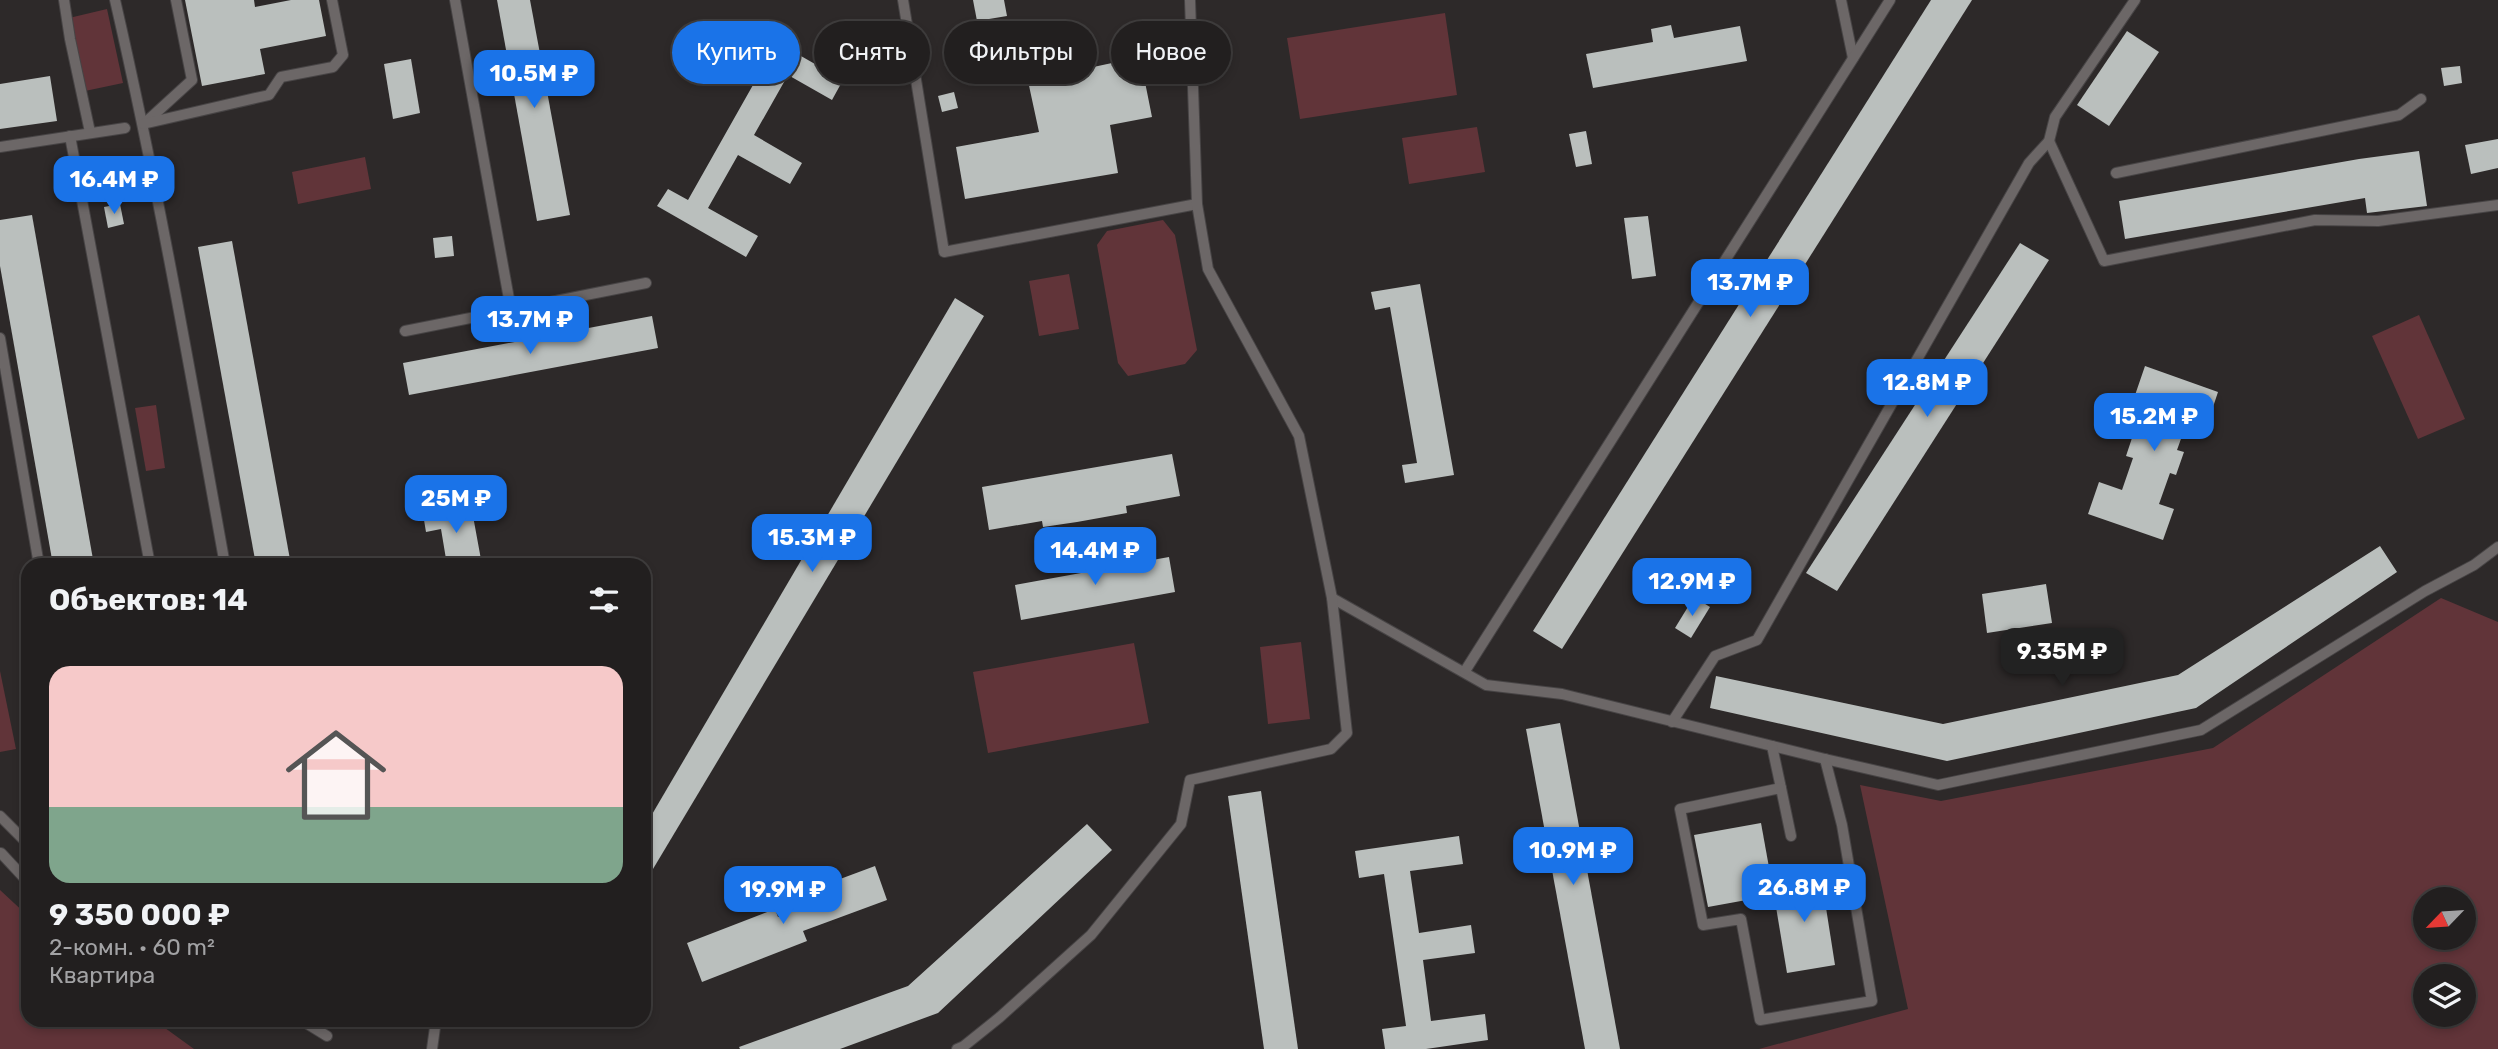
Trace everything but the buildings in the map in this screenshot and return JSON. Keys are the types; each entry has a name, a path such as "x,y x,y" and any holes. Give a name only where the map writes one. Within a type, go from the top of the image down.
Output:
{"lane":[{"path":"64,0 90,132"},
{"path":"115,0 144,124 224,558"},
{"path":"144,124 192,80 176,0"},
{"path":"144,124 269,96 281,77 333,67 343,55 332,0"},
{"path":"455,0 511,310"},
{"path":"904,0 944,252 1197,204"},
{"path":"957,1049 1000,1017 1091,935 1181,824 1190,780 1331,749 1347,733 1332,598 1299,436 1208,269 1197,204 1190,0"},
{"path":"1841,0 1853,58"},
{"path":"1465,671 1890,0"},
{"path":"1672,722 1715,656 1757,640 2029,163 2049,141 2055,117 2135,0"},
{"path":"2116,173 2399,116 2421,99"},
{"path":"0,147 125,128"},
{"path":"70,136 149,558"},
{"path":"2049,141 2104,261 2315,220 2378,221 2498,205"},
{"path":"405,331 646,283"},
{"path":"0,338 38,558"},
{"path":"1332,598 1486,685 1562,694 1938,785 2201,730 2425,591 2474,565 2498,547"},
{"path":"1772,746 1791,836"},
{"path":"1781,788 1680,809 1703,925 1741,919 1760,1020 1872,1001 1842,825 1825,759"},
{"path":"0,816 21,837"},
{"path":"1,853 21,874"},
{"path":"312,1027 327,1036"},
{"path":"432,1049 435,1027"}],"shaded area":[{"path":"107,9 123,83 85,91 69,18"},
{"path":"1445,13 1457,95 1300,119 1287,38"},
{"path":"1477,127 1485,172 1409,184 1402,138"},
{"path":"365,157 371,189 298,204 292,172"},
{"path":"1163,220 1175,235 1197,350 1185,364 1128,376 1118,363 1097,245 1107,231"},
{"path":"1069,274 1079,329 1039,336 1029,281"},
{"path":"2419,315 2465,419 2418,439 2372,336"},
{"path":"156,405 165,468 146,471 135,408"},
{"path":"2441,598 2498,622 2498,1049 1759,1049 1908,1009 1860,785 1941,801 2213,748"},
{"path":"1301,642 1310,719 1268,724 1260,647"},
{"path":"1134,643 1149,723 988,753 973,672"},
{"path":"0,671 16,749 0,752"},
{"path":"0,890 21,910 21,1027 164,1027 194,1049 0,1049"}]}
